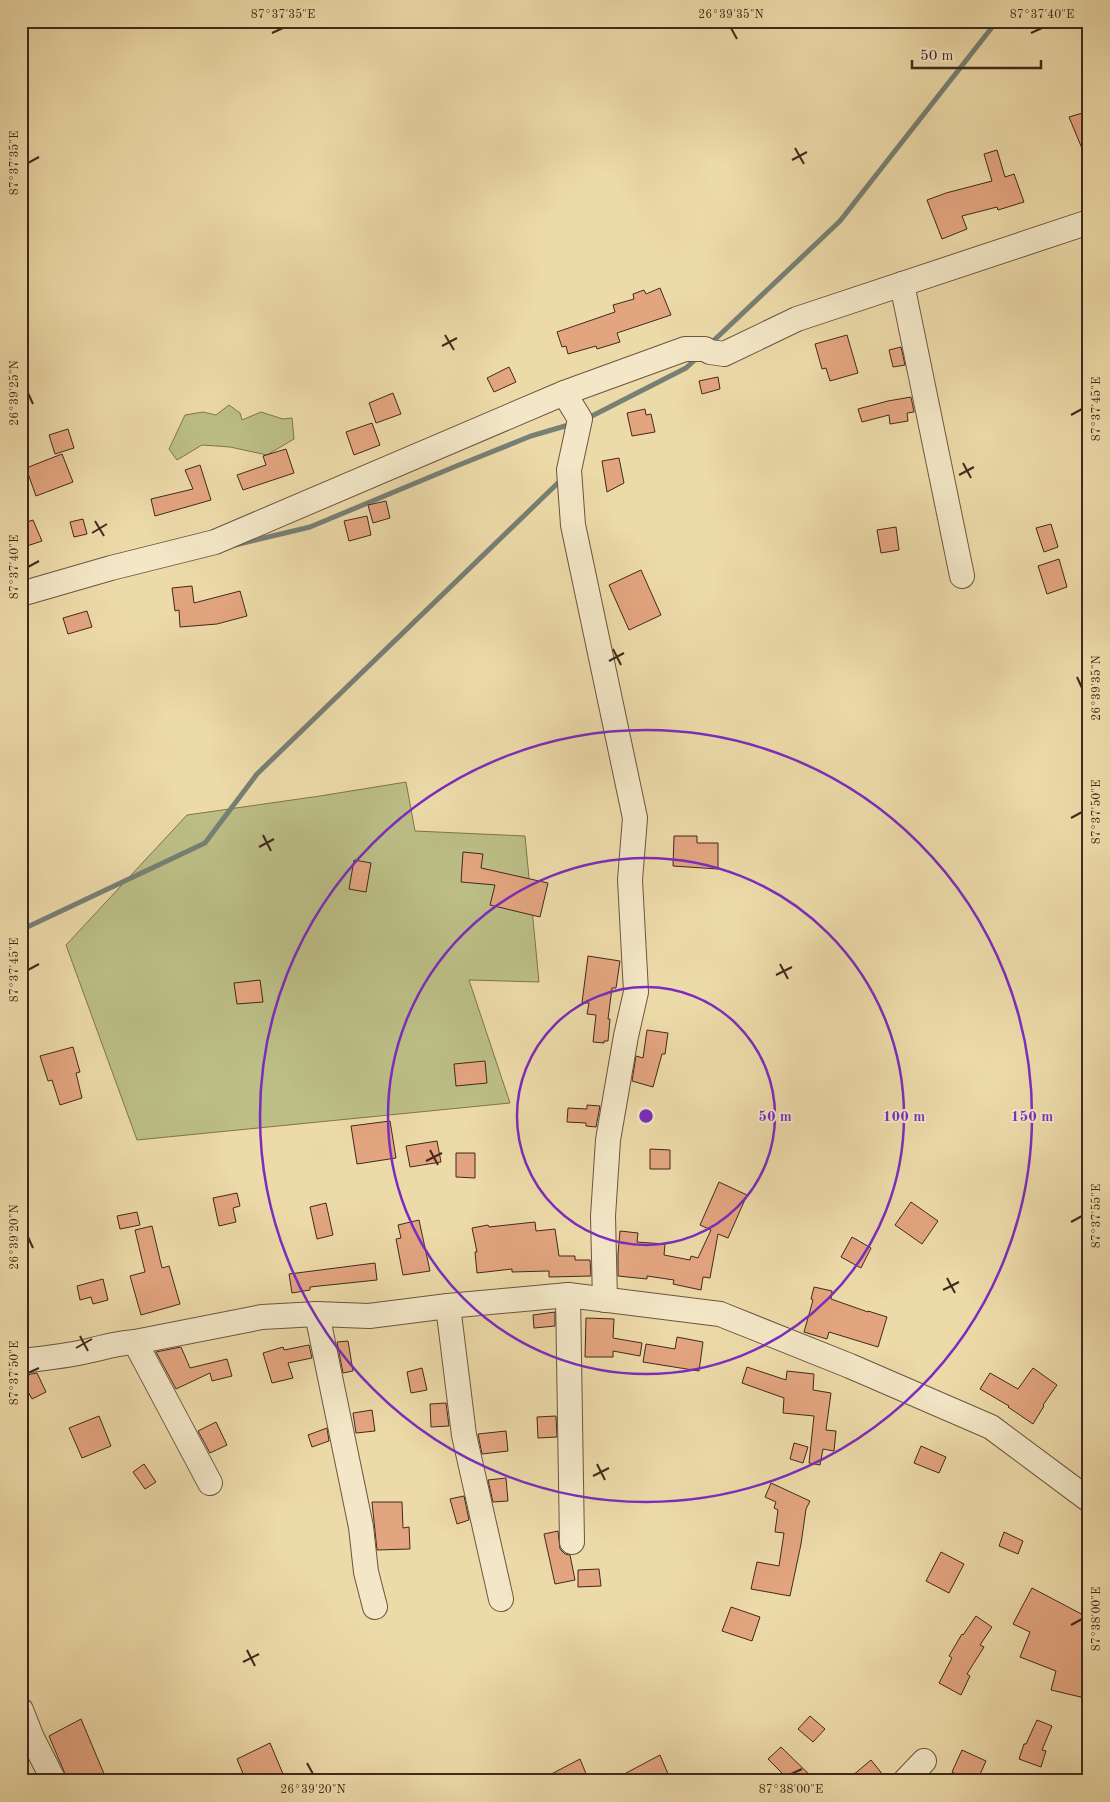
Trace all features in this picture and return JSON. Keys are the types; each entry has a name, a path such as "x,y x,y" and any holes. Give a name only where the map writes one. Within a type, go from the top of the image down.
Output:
{"street":[{"path":"21,594 111,568 215,542 564,393 685,349 705,349 710,352 724,354 797,319 1089,222"},
{"path":"902,284 962,576"},
{"path":"564,393 580,419 569,470 573,525 635,818 630,880 636,992 626,1036 608,1140 604,1216 605,1300"},
{"path":"568,1296 572,1542"},
{"path":"21,1361 92,1351 117,1343 135,1342 262,1317 318,1314 369,1316 448,1306 568,1296 720,1314 850,1366 991,1427 1089,1500"},
{"path":"448,1306 464,1435 500,1599"},
{"path":"318,1314 361,1527 366,1572 374,1607"},
{"path":"135,1342 210,1484"},
{"path":"21,1710 32,1738 54,1781"},
{"path":"905,1781 924,1761"}],"green space":[{"path":"229,405 240,413 242,420 261,412 283,419 292,418 294,439 267,455 230,447 202,445 177,460 169,449 185,415 203,412 216,415"},
{"path":"406,782 415,831 525,836 539,982 469,980 510,1103 137,1140 66,945 187,815"}],"building":[{"path":"1089,111 1089,163 1088,163 1069,117"},
{"path":"997,150 1005,177 1014,174 1024,202 998,210 997,207 962,216 967,229 942,239 927,200 992,181 984,154"},
{"path":"660,288 671,315 617,333 620,342 597,349 596,346 568,354 566,346 562,347 557,332 615,312 613,305 634,299 633,294 644,290 646,294"},
{"path":"847,335 858,373 830,381 826,368 822,369 815,344"},
{"path":"901,347 905,365 893,367 889,350"},
{"path":"509,367 516,382 494,392 487,378"},
{"path":"718,377 720,389 702,394 699,381"},
{"path":"393,393 401,414 376,423 369,403"},
{"path":"911,397 914,412 907,413 908,421 890,424 889,415 862,422 858,409"},
{"path":"645,409 646,415 651,414 655,432 632,436 627,413"},
{"path":"372,423 380,445 354,455 346,432"},
{"path":"68,429 74,448 55,454 49,435"},
{"path":"286,449 294,473 243,490 237,475 266,465 263,456"},
{"path":"62,454 73,482 36,496 26,468"},
{"path":"619,458 624,483 607,492 602,461"},
{"path":"200,465 211,500 155,516 151,499 193,489 185,470"},
{"path":"386,501 390,518 373,523 368,505"},
{"path":"367,516 371,535 349,541 344,521"},
{"path":"83,519 87,534 74,537 70,522"},
{"path":"33,520 42,541 21,548 21,524"},
{"path":"1051,524 1058,547 1044,552 1036,528"},
{"path":"896,527 899,550 881,553 877,530"},
{"path":"1059,559 1067,587 1047,594 1038,566"},
{"path":"641,570 661,615 629,630 609,585"},
{"path":"192,586 194,603 240,591 247,616 217,624 180,627 179,610 175,611 172,588"},
{"path":"87,611 92,627 68,634 63,618"},
{"path":"674,836 697,836 697,843 718,843 718,869 673,866"},
{"path":"463,852 483,854 481,868 548,883 540,917 490,905 495,885 461,882"},
{"path":"354,860 371,863 366,892 349,889"},
{"path":"588,956 620,961 616,988 612,988 608,1019 610,1019 608,1041 604,1041 604,1043 593,1042 596,1015 587,1014 589,1003 582,1003"},
{"path":"260,980 263,1002 237,1004 234,983"},
{"path":"647,1030 668,1033 665,1054 662,1054 653,1087 632,1081 636,1056 643,1058"},
{"path":"73,1047 80,1072 76,1073 82,1098 60,1105 52,1080 48,1081 40,1056"},
{"path":"485,1061 487,1083 456,1086 454,1064"},
{"path":"587,1105 600,1106 596,1127 586,1126 586,1123 567,1122 568,1108 587,1109"},
{"path":"390,1121 396,1158 357,1164 351,1126"},
{"path":"437,1141 441,1162 410,1167 406,1146"},
{"path":"650,1149 670,1150 670,1169 650,1169"},
{"path":"456,1153 475,1153 475,1178 456,1177"},
{"path":"719,1182 747,1195 728,1238 718,1234 710,1278 703,1277 701,1290 673,1284 674,1280 647,1276 647,1279 618,1276 620,1231 638,1233 637,1242 665,1244 664,1255 690,1260 691,1256 698,1258 711,1230 700,1225"},
{"path":"237,1193 240,1206 233,1208 236,1222 219,1226 213,1198"},
{"path":"911,1202 938,1221 922,1244 895,1225"},
{"path":"326,1203 333,1235 317,1239 310,1207"},
{"path":"137,1212 140,1225 120,1229 117,1216"},
{"path":"419,1220 430,1271 403,1275 396,1239 401,1238 398,1225"},
{"path":"535,1222 536,1231 555,1229 559,1256 575,1256 575,1260 590,1260 591,1276 549,1277 549,1271 512,1272 512,1269 477,1273 475,1252 477,1252 472,1228"},
{"path":"152,1226 162,1268 169,1266 180,1304 141,1315 130,1276 145,1272 135,1230"},
{"path":"852,1237 871,1248 861,1268 841,1257"},
{"path":"375,1263 377,1280 310,1287 310,1290 292,1293 289,1274"},
{"path":"103,1279 108,1300 93,1304 91,1297 80,1300 77,1286"},
{"path":"814,1287 832,1291 831,1299 887,1317 878,1347 829,1332 827,1339 804,1332 813,1300 811,1299"},
{"path":"555,1312 555,1326 534,1328 533,1315"},
{"path":"586,1318 614,1319 613,1338 642,1343 640,1356 613,1351 613,1357 585,1357"},
{"path":"677,1337 703,1342 699,1371 643,1362 646,1344 675,1349"},
{"path":"348,1341 353,1371 343,1373 337,1342"},
{"path":"309,1345 312,1358 288,1363 293,1378 272,1383 263,1353 283,1347 284,1350"},
{"path":"181,1347 190,1368 227,1359 232,1376 212,1381 210,1373 176,1389 156,1352"},
{"path":"747,1367 786,1380 787,1371 814,1374 813,1390 831,1393 826,1430 836,1431 834,1451 823,1449 820,1465 809,1463 814,1416 783,1413 784,1398 742,1383"},
{"path":"422,1368 427,1390 411,1393 407,1372"},
{"path":"1033,1368 1057,1385 1033,1424 1009,1406 980,1389 990,1373 1018,1389"},
{"path":"37,1373 46,1392 32,1399 27,1390 21,1394 21,1378"},
{"path":"446,1403 449,1426 431,1427 430,1404"},
{"path":"372,1410 375,1431 356,1433 353,1413"},
{"path":"99,1416 111,1446 82,1458 69,1428"},
{"path":"556,1416 557,1437 538,1438 537,1417"},
{"path":"216,1422 227,1445 210,1453 198,1431"},
{"path":"327,1428 329,1441 312,1447 308,1435"},
{"path":"506,1431 508,1451 482,1454 478,1434"},
{"path":"794,1443 808,1447 803,1463 790,1459"},
{"path":"921,1446 946,1457 939,1473 914,1463"},
{"path":"144,1464 156,1482 145,1489 133,1472"},
{"path":"506,1478 508,1501 493,1502 488,1480"},
{"path":"771,1483 810,1501 806,1509 790,1596 751,1589 757,1562 779,1566 784,1533 775,1532 778,1510 774,1508 776,1502 765,1497"},
{"path":"464,1496 469,1520 457,1524 450,1499"},
{"path":"372,1502 402,1502 403,1528 409,1527 410,1549 377,1550"},
{"path":"558,1531 560,1549 565,1554 570,1555 575,1580 555,1584 544,1534"},
{"path":"1004,1532 1023,1541 1018,1554 999,1546"},
{"path":"941,1552 964,1564 949,1593 926,1581"},
{"path":"599,1569 601,1586 578,1587 578,1570"},
{"path":"1032,1588 1089,1618 1089,1699 1051,1690 1056,1671 1020,1657 1030,1632 1013,1624"},
{"path":"731,1607 760,1617 752,1641 722,1631"},
{"path":"976,1616 992,1627 980,1645 984,1647 967,1674 970,1676 961,1695 939,1683 952,1658 949,1656 962,1634"},
{"path":"810,1716 825,1729 813,1742 798,1729"},
{"path":"81,1719 107,1781 68,1781 49,1736"},
{"path":"1037,1720 1052,1726 1042,1750 1046,1751 1041,1767 1019,1759 1024,1744 1026,1744"},
{"path":"270,1743 286,1781 246,1781 237,1759"},
{"path":"781,1747 816,1781 790,1781 768,1759"},
{"path":"962,1750 986,1761 977,1781 969,1781 952,1772"},
{"path":"660,1755 671,1781 611,1781"},
{"path":"580,1759 589,1781 538,1781"},
{"path":"871,1760 888,1781 846,1781"}],"waterway":[{"path":"709,345 840,221 997,21"},
{"path":"586,419 686,368 698,357"},
{"path":"235,545 310,527 531,436 572,424"},
{"path":"21,930 205,843 257,774 562,479"}]}
